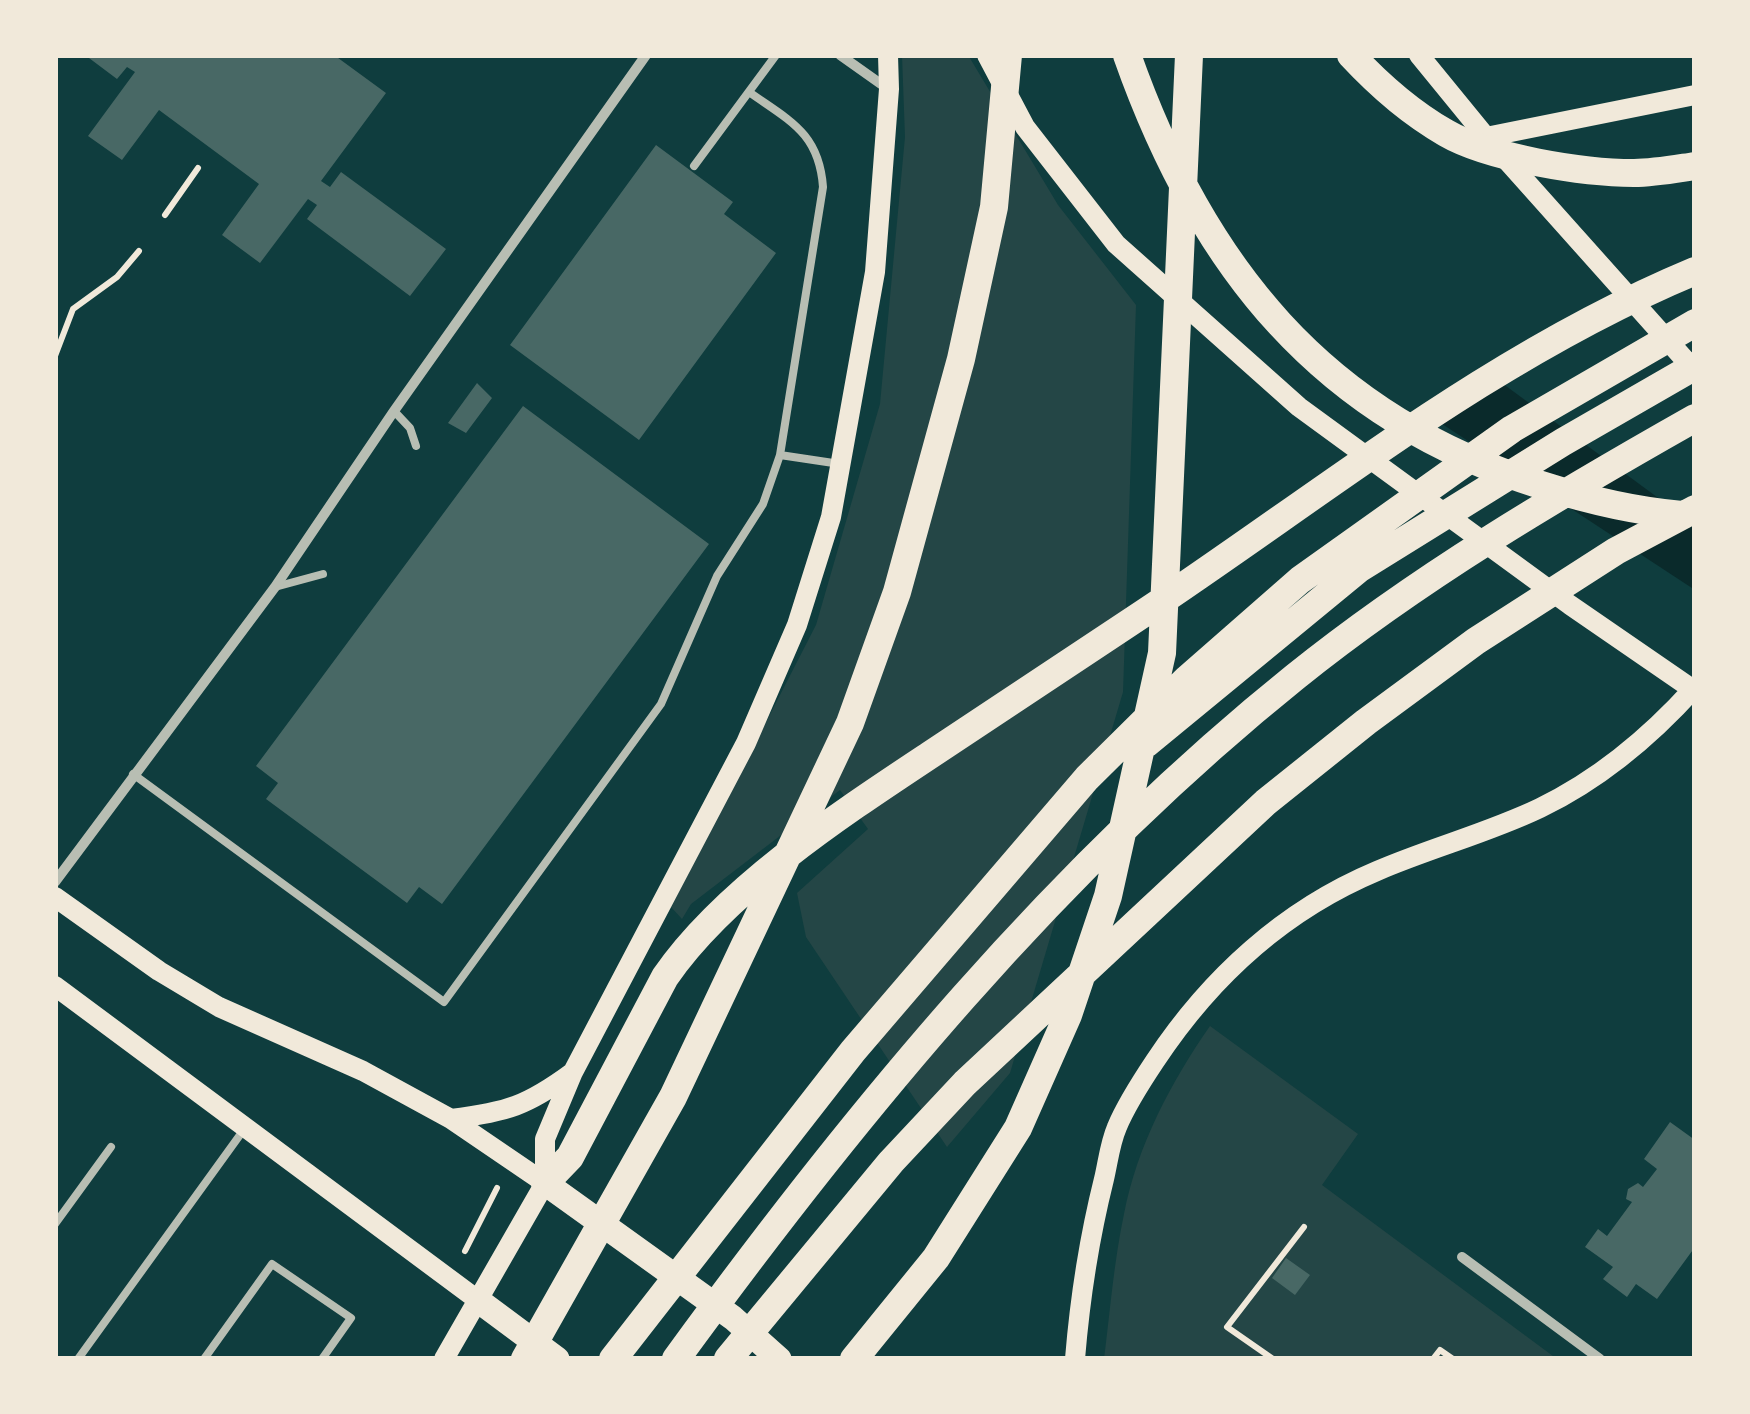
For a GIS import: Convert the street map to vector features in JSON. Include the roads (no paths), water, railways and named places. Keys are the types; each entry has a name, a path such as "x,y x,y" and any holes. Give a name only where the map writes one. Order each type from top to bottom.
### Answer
{"highway":[{"path":"525,1359 672,1097 850,723 898,592 961,359 994,206 1008,55"},
{"path":"1126,55 1172,169 1208,232 1248,289 1328,373 1420,436 1496,471 1635,511 1695,516"},
{"path":"854,1359 936,1258 1018,1128 1068,1015 1108,896 1162,653 1189,55"},
{"path":"1351,55 1374,80 1448,134 1479,146 1537,162 1633,173 1695,166"},
{"path":"545,1183 570,1157 664,978 682,952 729,905 838,816 1239,549 1421,419 1600,314 1695,271"},
{"path":"612,1359 853,1051 1087,778 1187,679 1300,580 1512,430 1695,324"},
{"path":"1031,846 1182,712 1360,568 1547,452 1695,369"},
{"path":"676,1359 890,1083 1052,902 1130,822 1296,676 1355,632 1502,531 1695,418"},
{"path":"728,1359 868,1190 965,1083 1266,802 1366,722 1476,642 1616,551 1695,508"}],"main road":[{"path":"444,1359 545,1183 545,1140 573,1072 746,743 798,626 830,517 875,272 889,90 888,55"},
{"path":"987,55 1024,126 1104,230 1130,257 1299,407 1570,605 1694,689 1658,728 1602,772 1540,808 1373,872 1331,894 1275,928 1228,970 1168,1042 1117,1127 1089,1237 1075,1359"},
{"path":"1419,55 1486,138 1695,369"},
{"path":"1486,138 1695,95"},
{"path":"55,898 159,971 219,1007 363,1071 451,1119 733,1318 778,1359"},
{"path":"55,986 557,1359"},
{"path":"451,1119 520,1107 573,1072"}],"street":[{"path":"55,882 275,587 394,411 646,55"},
{"path":"840,55 889,90"},
{"path":"1462,1257 1600,1359"}],"lane":[{"path":"694,166 776,55"},
{"path":"132,774 444,1002 661,704 716,576 763,504 780,455 823,187 821,160 806,133 750,92"},
{"path":"394,411 410,428 416,446"},
{"path":"780,455 840,464"},
{"path":"275,587 323,574"},
{"path":"78,1359 246,1126"},
{"path":"55,1224 110,1146"},
{"path":"204,1359 272,1264 351,1318 322,1359"}]}
